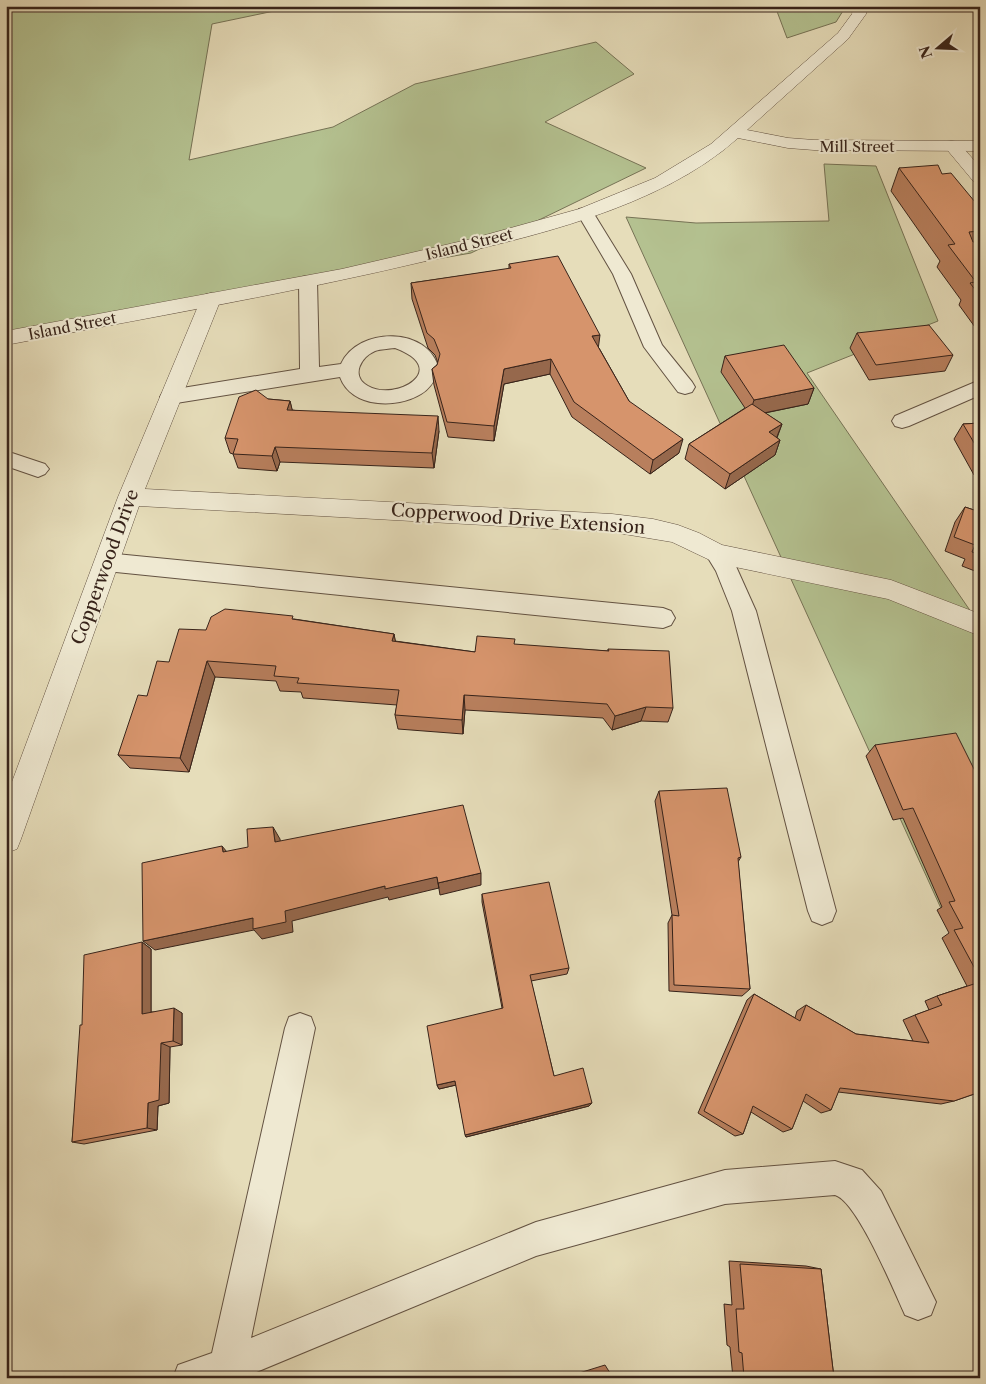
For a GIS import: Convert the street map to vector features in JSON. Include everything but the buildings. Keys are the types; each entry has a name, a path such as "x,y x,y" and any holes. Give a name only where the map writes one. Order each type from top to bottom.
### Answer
{"street":[{"name":"Island Street","path":"6,338 308,281 475,244 585,213 661,182 717,148 843,36 859,14 860,6"},
{"name":"Mill Street","path":"736,132 788,144 980,146"},
{"path":"952,146 980,178"},
{"name":"Copperwood Drive","path":"6,839 130,497 211,299"},
{"name":"Copperwood Drive Extension","path":"130,497 612,523 680,534 697,541 716,554 891,590 980,625"}],"lane":[{"path":"585,213 622,274 650,342 685,387"},
{"path":"308,281 310,374"},
{"path":"170,397 310,374 348,370"},
{"path":"902,422 980,387"},
{"path":"6,458 38,470"},
{"path":"716,554 726,568 744,611 822,911"},
{"path":"106,562 662,618"},
{"path":"228,1372 300,1028"},
{"path":"191,1378 228,1372 536,1238 725,1187 835,1178 850,1182 869,1203 918,1302"}],"green space":[{"path":"6,6 298,6 212,24 189,160 333,127 415,84 596,42 634,74 545,122 646,168 471,253 6,334"},
{"path":"775,6 846,6 836,22 787,38"},
{"path":"824,164 876,166 938,321 807,373 980,625 980,994 626,217 696,223 829,221"}]}
